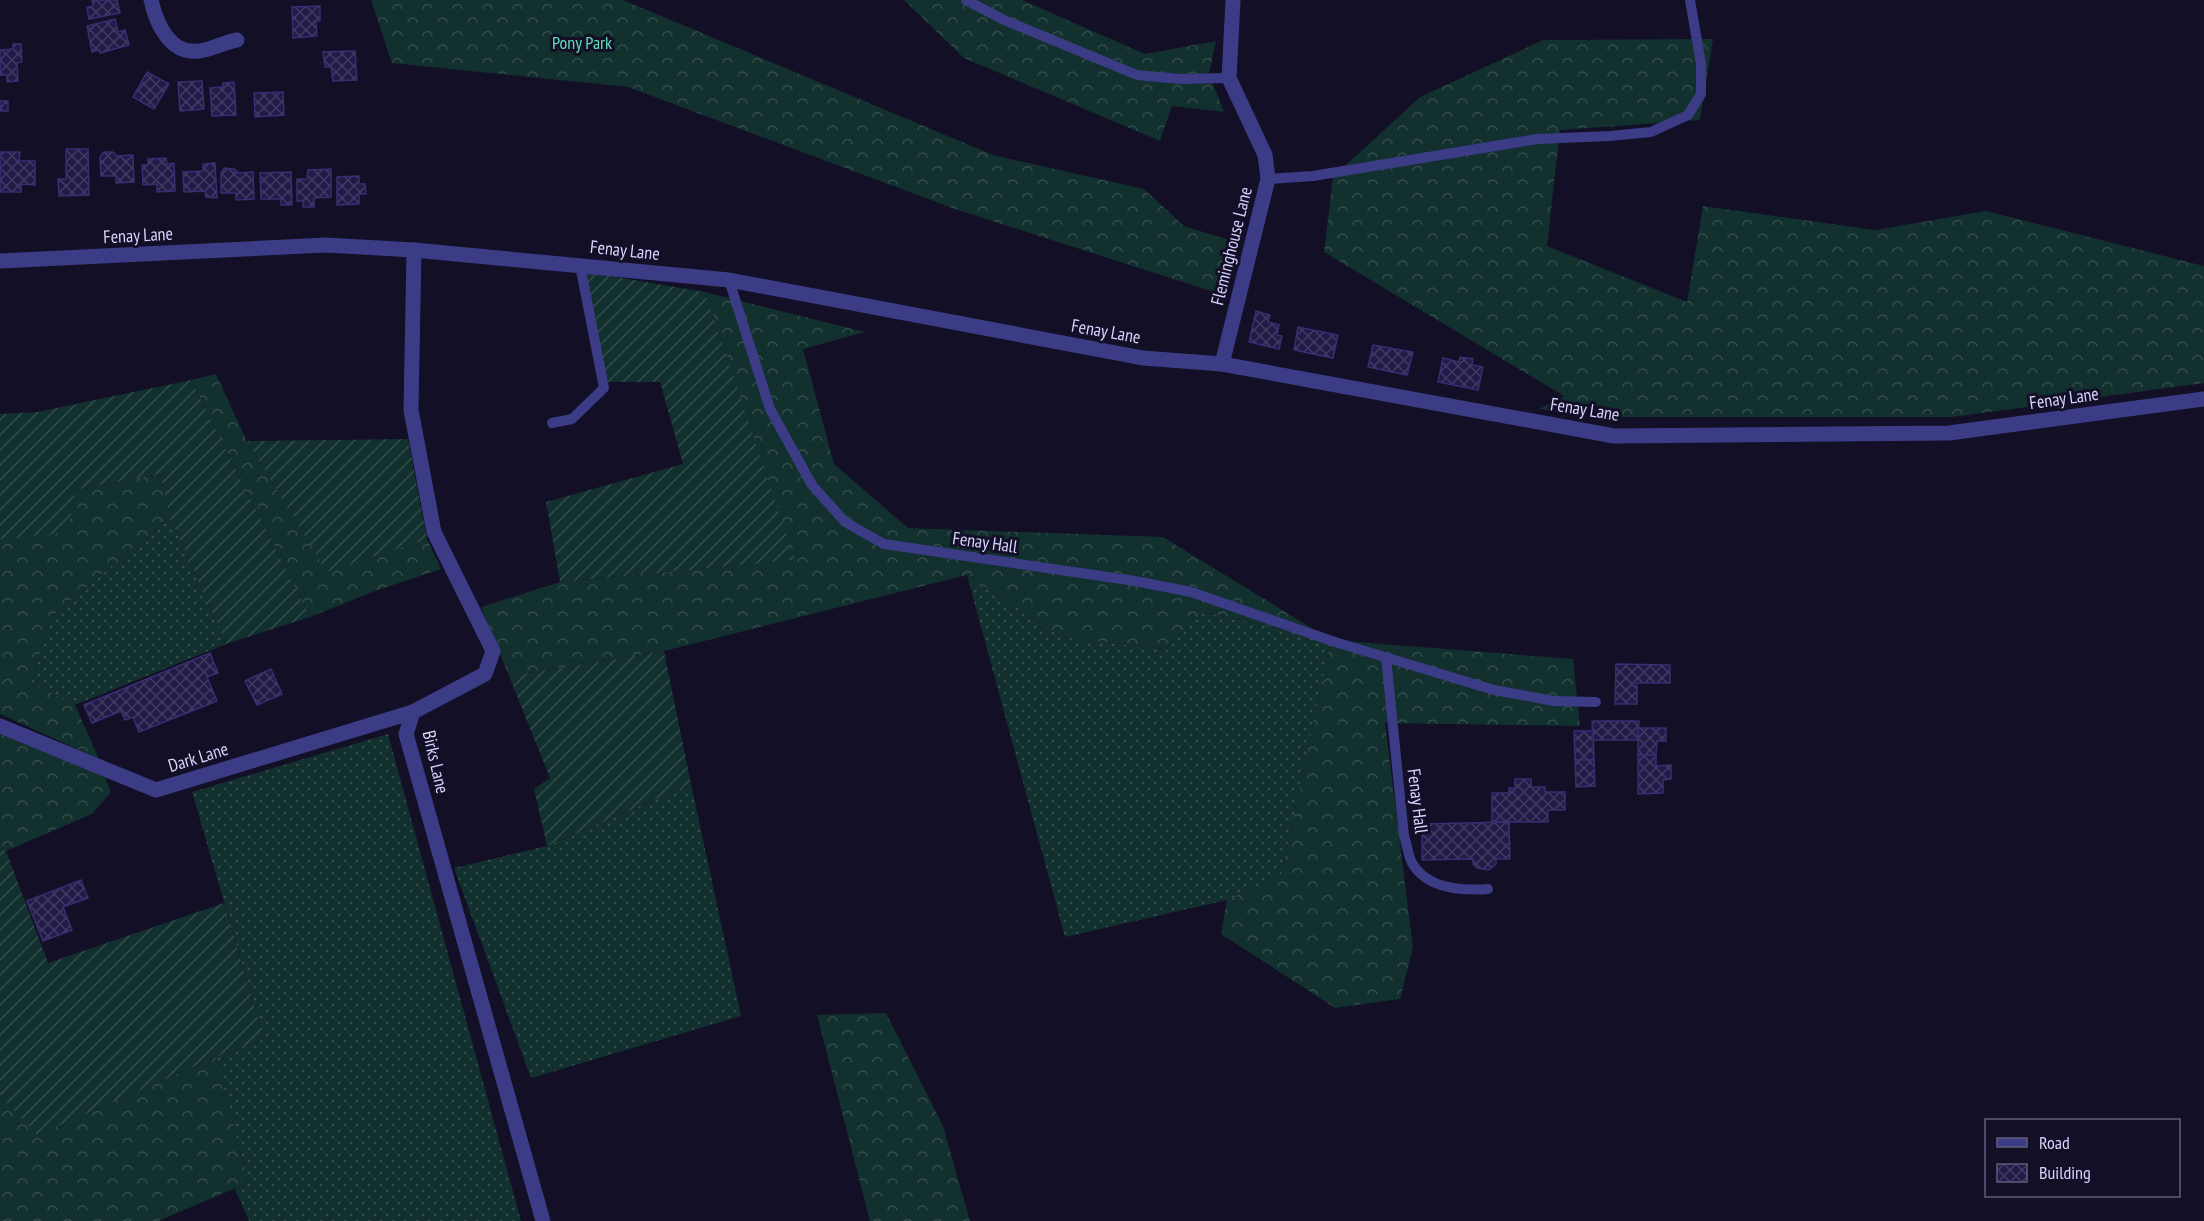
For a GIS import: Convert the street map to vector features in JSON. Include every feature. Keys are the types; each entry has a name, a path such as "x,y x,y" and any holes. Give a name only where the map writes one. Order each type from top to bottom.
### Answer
{"street":[{"path":"151,0 155,17 163,32 175,46 188,51 199,51 237,40"},
{"name":"Fleminghouse Lane","path":"1222,364 1268,179 1265,155 1229,78 1233,0"},
{"name":"Fenay Lane","path":"0,261 326,245 414,250 729,280 1143,357 1222,364 1614,436 1949,434 2204,399"},
{"name":"Birks Lane","path":"414,250 411,410 434,532 493,651 485,674 413,712 405,734 543,1221"},
{"name":"Dark Lane","path":"0,726 156,790 413,712"}],"lane":[{"path":"966,0 1004,21 1137,75 1180,79 1229,78"},
{"path":"1268,179 1312,176 1537,139 1651,132 1688,116 1701,94 1701,64 1690,0"},
{"path":"552,423 572,419 604,388 580,266"},
{"name":"Fenay Hall","path":"729,280 770,409 812,485 845,522 884,544 1135,581 1191,592 1335,642 1494,690 1554,701 1596,702"},
{"name":"Fenay Hall","path":"1386,657 1404,836 1412,863 1423,876 1452,889 1467,891 1488,889"}],"green space":[{"name":"Pony Park","path":"371,0 623,0 993,155 1144,189 1184,226 1232,241 1214,292 955,209 628,87 392,63"},
{"path":"904,0 1022,0 1145,54 1216,41 1209,74 1224,112 1172,106 1160,141 964,58"},
{"path":"1713,39 1700,120 1560,130 1547,246 1687,302 1703,206 1875,230 1986,211 2204,266 2204,383 1952,417 1621,417 1539,409 1564,396 1324,252 1333,177 1420,97 1543,40"},
{"path":"581,271 705,292 795,560 560,582 546,502 683,464 660,382 606,382"},
{"path":"705,292 865,332 803,349 834,464 908,528 1163,537 1331,640 1204,612 1164,649 1062,637 967,575 664,651 509,676 481,607 560,582 794,560"},
{"path":"216,374 247,441 327,571 427,539 441,569 375,591 310,617 191,380"},
{"path":"191,380 310,617 226,644 170,517 160,474 75,490 68,532 1,540 0,538 0,414 37,412"},
{"path":"408,439 427,539 327,572 247,441"},
{"path":"160,474 170,517 51,617 31,683 75,705 99,759 0,714 0,538 1,540 75,490"},
{"path":"170,517 226,644 75,705 31,683 51,617"},
{"path":"967,575 1062,637 1164,649 1203,612 1331,640 1281,876 1227,900 1065,937"},
{"path":"1331,640 1573,659 1580,726 1385,723 1413,947 1400,999 1335,1008 1221,934 1227,900 1281,876"},
{"path":"664,651 691,784 547,846 534,789 550,778 509,676"},
{"path":"0,734 105,777 111,792 92,814 6,851 0,849"},
{"path":"388,734 521,1221 249,1221 235,1189 248,1183 216,1057 264,1039 192,792"},
{"path":"691,784 741,1016 531,1078 454,868 547,846"},
{"path":"0,849 6,851 48,963 224,903 264,1039 216,1057 37,1135 0,1095"},
{"path":"886,1013 943,1126 970,1221 870,1221 817,1015"},
{"path":"216,1057 248,1183 158,1221 0,1221 0,1095 38,1134"}],"building":[{"path":"92,0 117,0 120,13 89,19 87,7 93,6"},
{"path":"320,6 320,21 316,21 317,36 293,38 292,7"},
{"path":"115,19 118,32 125,30 129,45 100,53 99,50 92,52 87,26"},
{"path":"13,44 21,44 22,62 17,63 18,81 7,82 7,75 0,75 0,50 13,49"},
{"path":"355,51 357,80 333,81 331,67 325,67 323,52"},
{"path":"147,72 169,84 154,109 133,97"},
{"path":"202,81 204,109 180,111 178,82"},
{"path":"234,82 236,115 212,116 210,88 223,87 223,83"},
{"path":"283,92 284,115 255,117 254,93"},
{"path":"0,101 8,101 8,111 0,111"},
{"path":"66,149 88,149 89,195 59,196 58,179 66,179"},
{"path":"0,152 20,152 19,161 35,161 35,185 21,184 21,192 0,192"},
{"path":"104,152 113,152 117,156 133,155 134,182 116,183 116,176 101,176 100,157"},
{"path":"166,158 167,164 174,163 175,191 157,192 157,184 143,185 142,165 148,165 148,159"},
{"path":"215,163 217,198 206,197 205,191 184,192 183,172 203,171 203,164"},
{"path":"224,168 234,169 239,173 253,172 254,199 236,200 236,193 221,193 221,173"},
{"path":"331,169 331,197 314,198 314,207 303,207 303,201 297,201 297,179 307,179 308,170"},
{"path":"291,172 292,205 281,205 281,199 261,199 260,173"},
{"path":"359,176 359,184 365,184 366,194 359,194 359,204 337,205 337,177"},
{"path":"1256,311 1270,315 1268,322 1279,325 1277,335 1282,336 1279,349 1249,342"},
{"path":"1298,327 1338,335 1333,358 1294,350"},
{"path":"1373,345 1413,352 1407,375 1368,367"},
{"path":"1460,357 1473,359 1472,365 1483,367 1478,390 1438,382 1443,358 1459,362"},
{"path":"210,653 218,673 207,677 217,701 139,732 133,717 125,720 121,711 92,723 84,705"},
{"path":"1616,664 1670,665 1670,683 1637,683 1637,704 1615,704"},
{"path":"271,669 282,694 257,705 245,681"},
{"path":"1592,721 1639,721 1638,740 1593,740"},
{"path":"1638,728 1666,728 1666,741 1657,741 1656,755 1638,755"},
{"path":"1574,731 1593,731 1594,760 1575,760"},
{"path":"1638,755 1656,755 1656,766 1671,765 1671,779 1663,780 1663,793 1638,794"},
{"path":"1575,760 1594,760 1595,786 1576,787"},
{"path":"1515,779 1531,779 1531,787 1545,787 1545,792 1565,792 1565,810 1548,810 1548,822 1492,822 1492,793 1509,793 1509,788 1515,788"},
{"path":"1509,822 1510,859 1496,859 1496,864 1489,870 1477,868 1473,864 1473,859 1422,860 1422,824"},
{"path":"81,880 88,898 63,907 72,930 43,941 27,901"}]}
